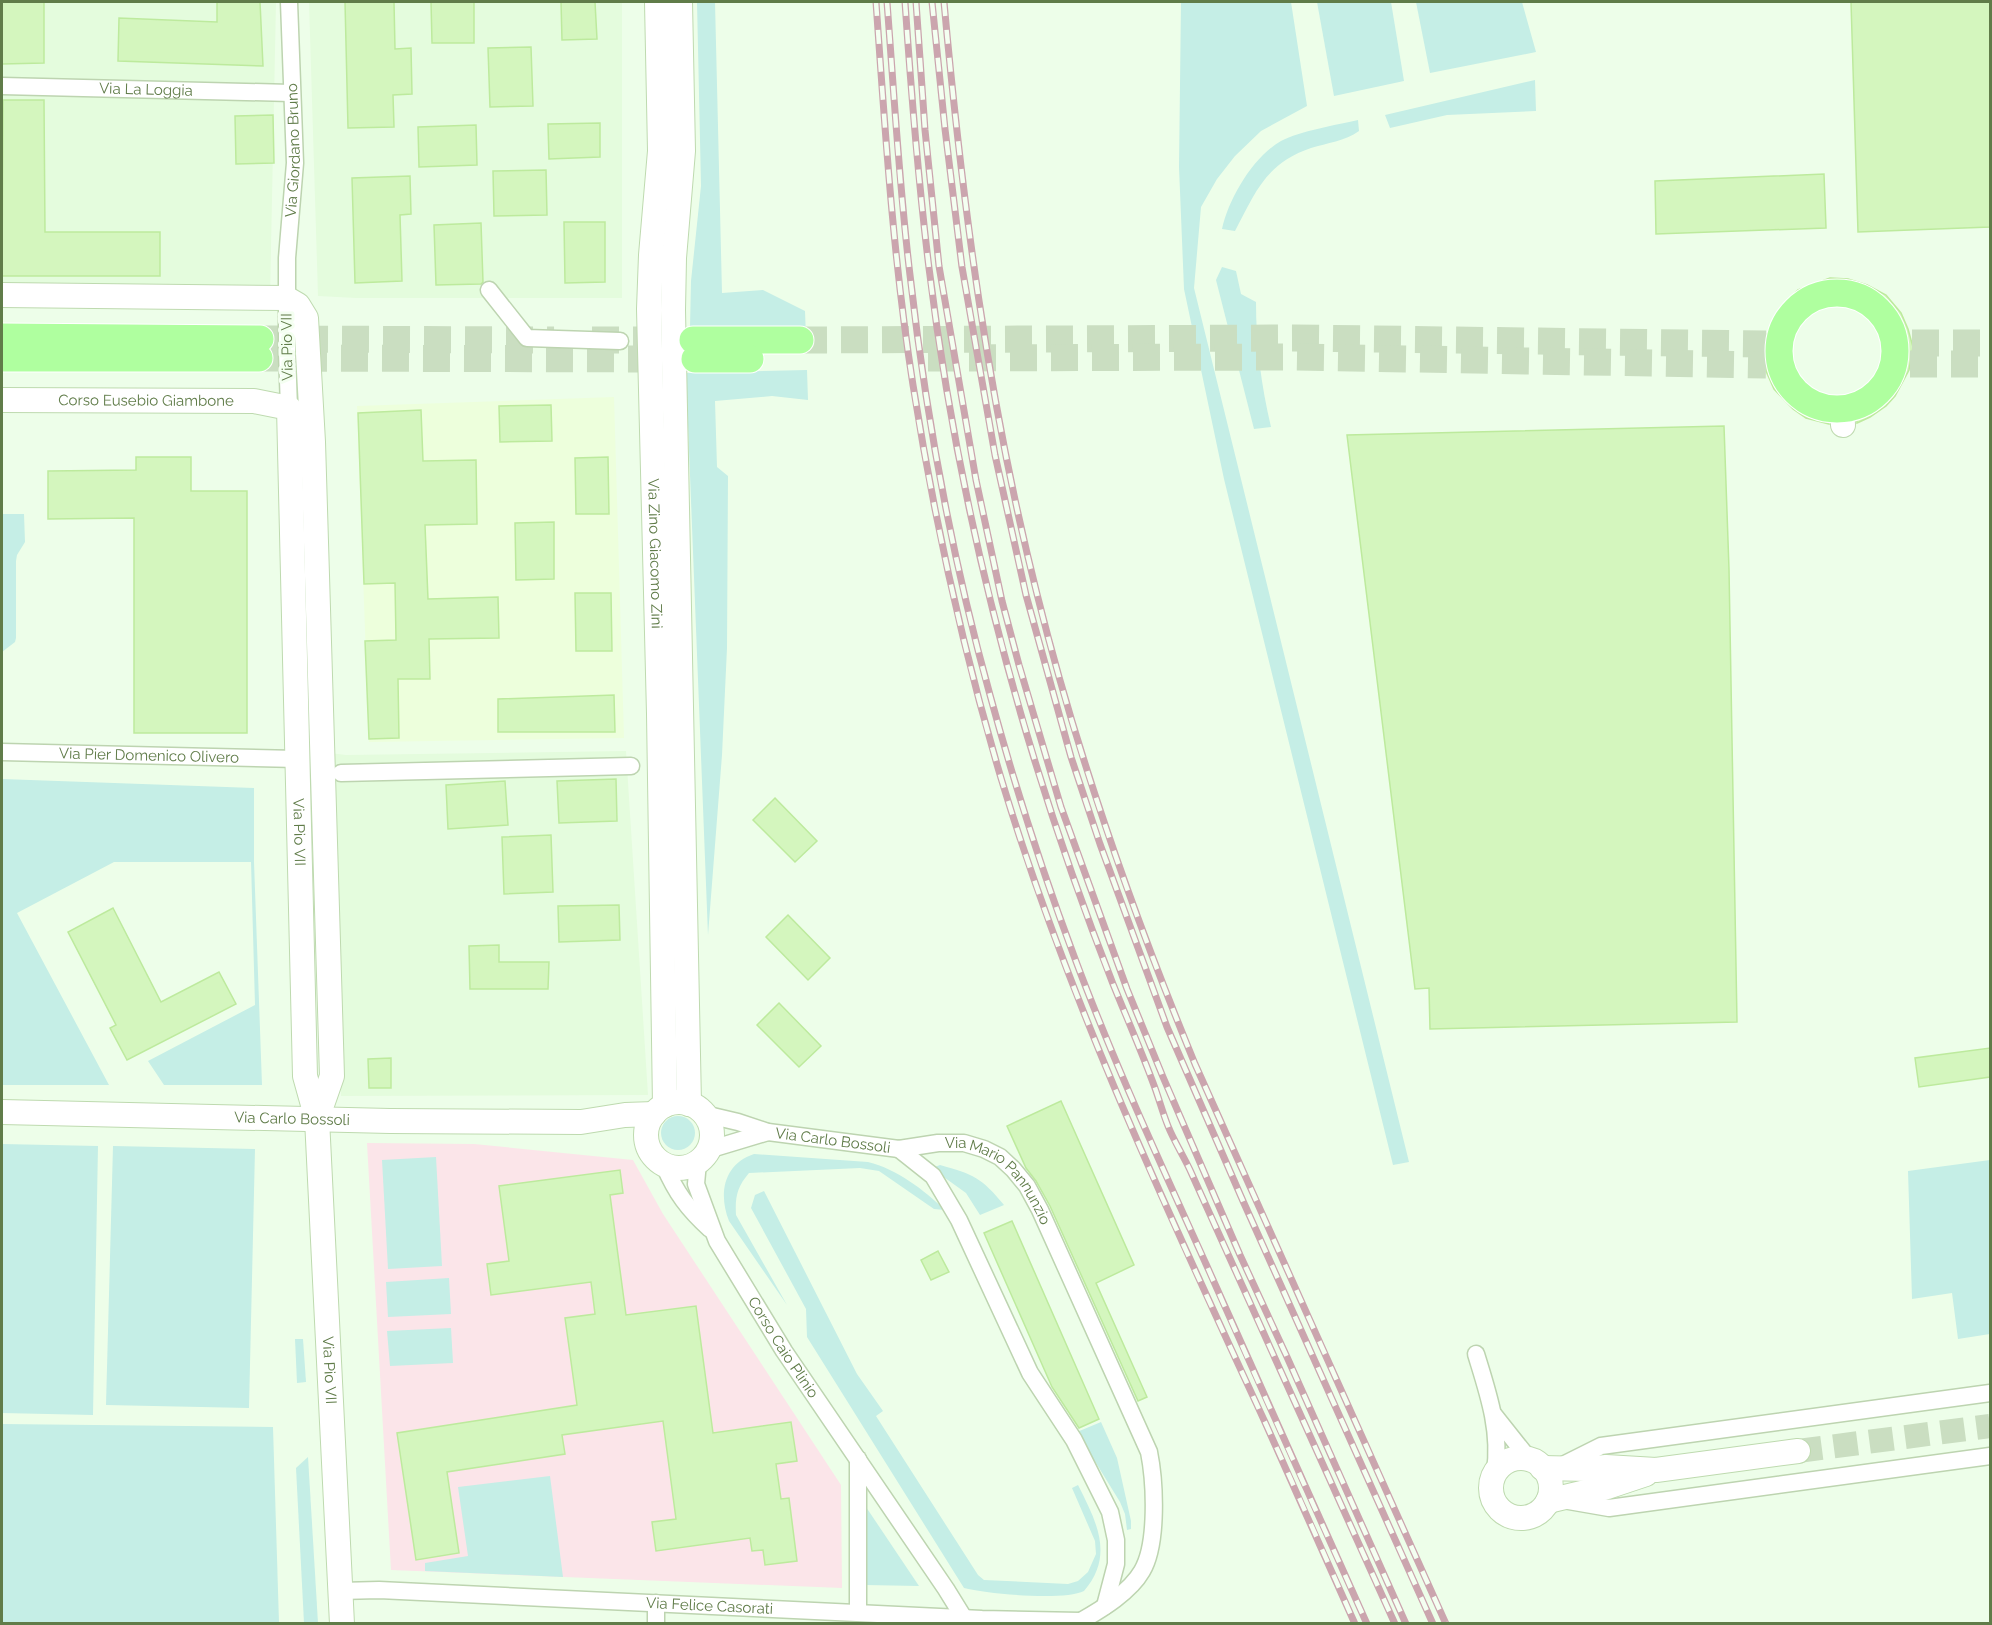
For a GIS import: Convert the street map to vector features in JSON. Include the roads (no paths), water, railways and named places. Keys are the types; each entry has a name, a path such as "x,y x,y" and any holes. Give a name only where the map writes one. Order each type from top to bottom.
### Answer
{"main road":[{"path":"1838,293 1854,296 1869,303 1881,313 1902,353 1875,394 1856,405 1842,417 1803,398 1785,378 1773,355 1785,326 1798,308 1821,295 1838,293"},
{"path":"2,337 259,348 2,358"},
{"path":"694,350 801,349"}],"street":[{"name":"Via Giordano Bruno","path":"286,298 295,163 291,93 290,2"},
{"name":"Via Zino Giacomo Zini","path":"657,2 660,151 649,309 659,714 659,1110"},
{"name":"Via Zino Giacomo Zini","path":"680,2 683,151 674,258 673,310 697,1109"},
{"name":"Via La Loggia","path":"2,86 291,93"},
{"path":"489,290 527,338 620,341"},
{"path":"2,295 286,298"},
{"name":"Via Pio VII","path":"286,298 305,1076 317,1119 342,1623"},
{"name":"Via Pio VII","path":"286,298 298,305 306,318 313,454 332,1076 317,1119"},
{"name":"Corso Eusebio Giambone","path":"2,400 254,401 289,408"},
{"name":"Via Pier Domenico Olivero","path":"2,752 297,759"},
{"path":"341,773 631,766"},
{"path":"678,1102 697,1109 711,1131 711,1142 703,1156 682,1168 664,1165 655,1159 646,1140 648,1123 659,1110 678,1102"},
{"name":"Via Carlo Bossoli","path":"697,1109 768,1132 899,1149"},
{"name":"Via Carlo Bossoli","path":"2,1112 581,1122 659,1110"},
{"name":"Via Carlo Bossoli","path":"581,1122 626,1131 646,1140"},
{"name":"Via Carlo Bossoli","path":"703,1156 768,1132"},
{"name":"Via Mario Pannunzio","path":"899,1149 938,1143 964,1143 1000,1157 1013,1169 1027,1186 1040,1210 1149,1452 1155,1492 1147,1561 1137,1579 1082,1622"},
{"name":"Via Mario Pannunzio","path":"899,1149 933,1176 954,1212 1030,1373 1074,1440 1110,1512 1116,1540 1116,1564 1105,1606"},
{"name":"Corso Caio Plinio","path":"703,1156 696,1184 713,1232 772,1333 965,1620"},
{"name":"Corso Caio Plinio","path":"664,1165 673,1187 689,1210 713,1232"},
{"path":"1476,1354 1494,1415 1497,1454 1491,1492 1494,1502 1508,1516 1518,1519 1529,1518 1554,1500 1607,1487 1656,1470"},
{"path":"1542,1465 1601,1446 1990,1393"},
{"path":"1494,1415 1542,1465 1550,1478 1554,1500"},
{"path":"1495,1472 1501,1465 1519,1458 1542,1465 1656,1470 1798,1451"},
{"path":"1554,1500 1610,1508 1990,1456"},
{"path":"858,1459 868,1616"},
{"name":"Via Felice Casorati","path":"340,1591 379,1590 656,1603 868,1616 1082,1622"},
{"path":"656,1603 656,1623"}],"tunnel":[{"path":"800,340 1293,338 1766,344"},
{"path":"260,339 554,340"},
{"path":"592,340 674,340"},
{"path":"1912,343 1990,343"},
{"path":"928,358 1295,357 1766,365"},
{"path":"259,358 674,359"},
{"path":"1910,364 1990,364"},
{"path":"1798,1451 1990,1426"}],"railway":[{"path":"876,2 895,241 913,385 930,485 951,583 974,681 1001,778 1057,942 1121,1104 1355,1624"},
{"path":"887,2 906,241 932,434 952,539 976,643 1009,761 1051,892 1105,1034 1154,1149 1367,1624"},
{"path":"905,2 921,201 942,360 977,542 1023,721 1080,898 1168,1126 1395,1624"},
{"path":"916,2 925,130 939,266 976,480 1002,601 1061,807 1127,989 1163,1077 1240,1255 1406,1624"},
{"path":"932,2 962,267 995,455 1026,595 1071,757 1100,844 1167,1027 1433,1624"},
{"path":"944,2 968,226 1004,448 1037,594 1088,773 1149,949 1195,1064 1446,1624"}]}
